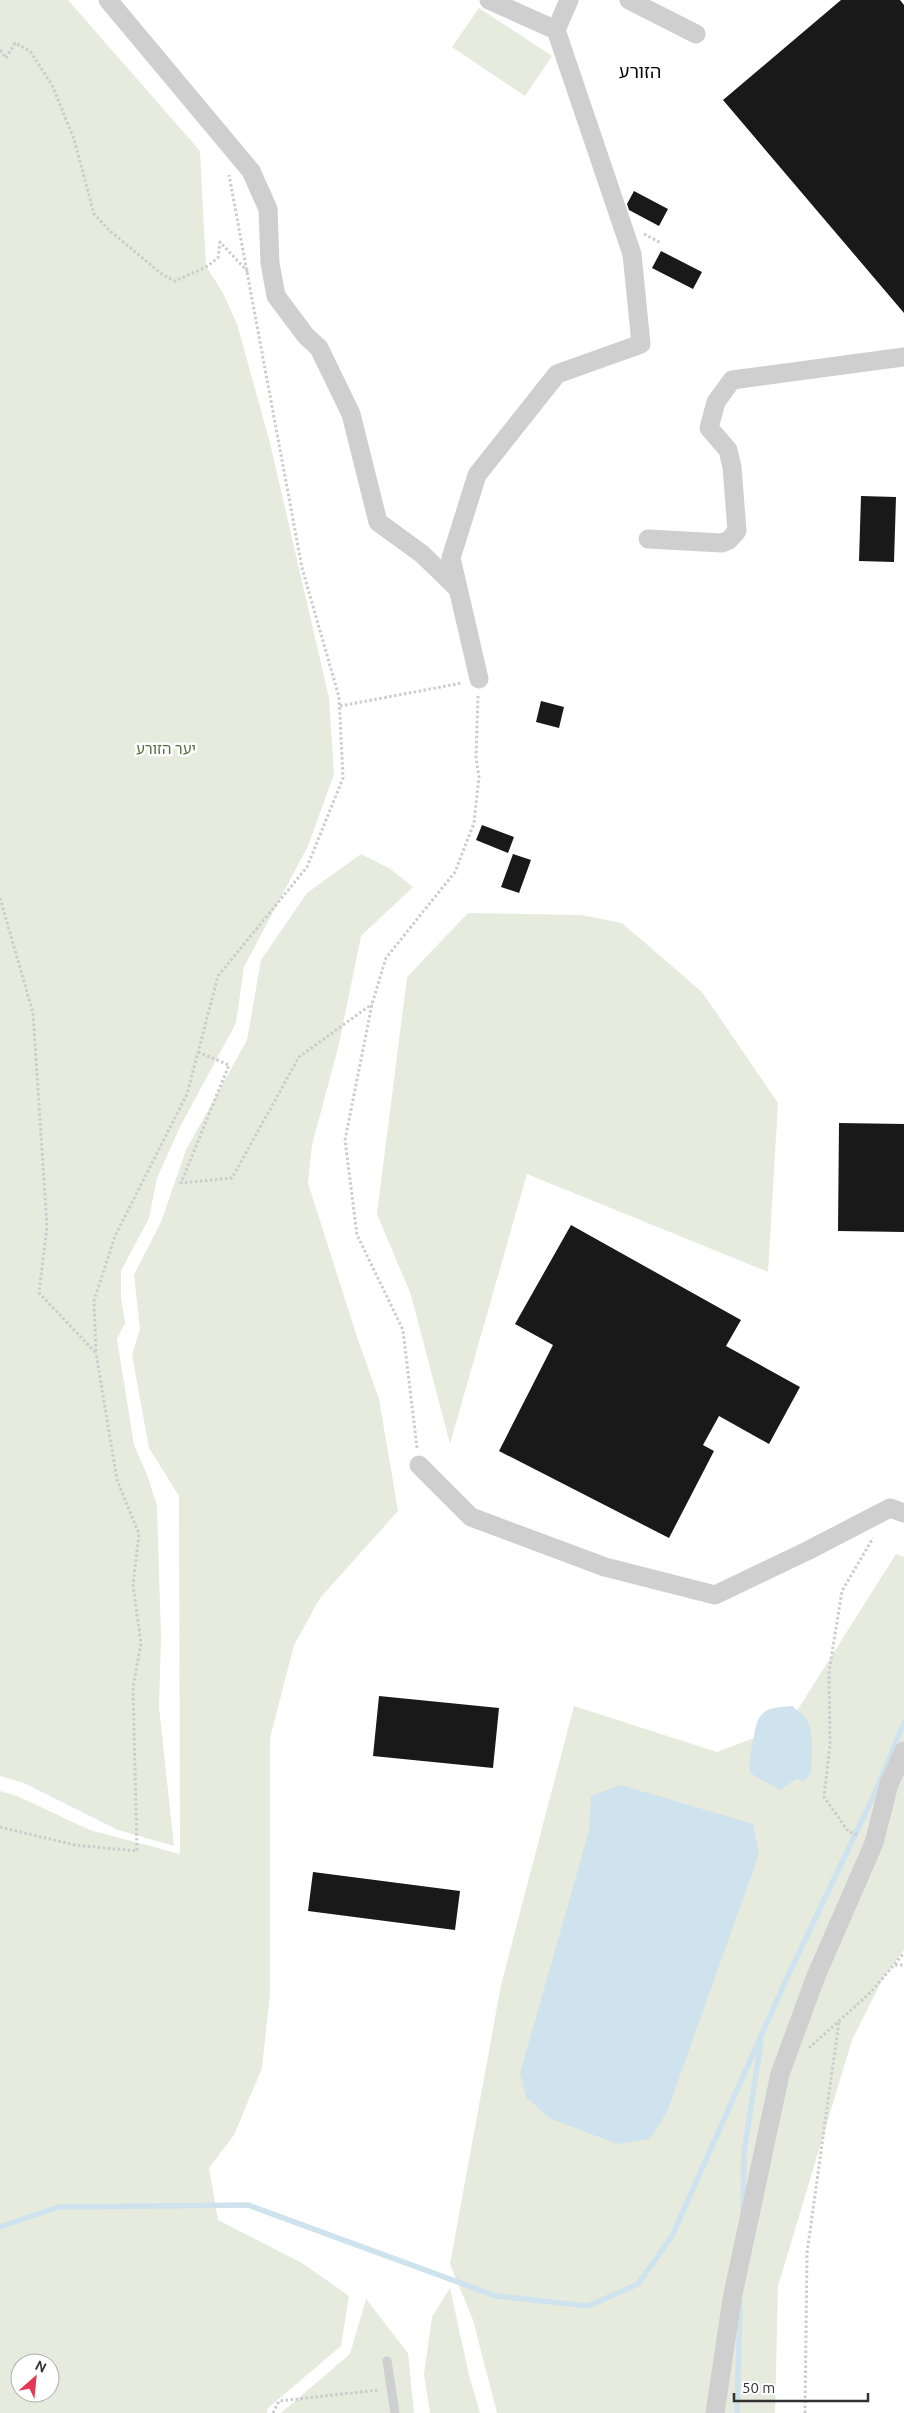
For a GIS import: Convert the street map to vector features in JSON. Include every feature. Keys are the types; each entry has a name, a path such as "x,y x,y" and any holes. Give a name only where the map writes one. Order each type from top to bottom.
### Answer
{"street":[{"path":"108,0 251,171 268,210 270,263 276,296 306,336 319,348 351,414 378,522 422,554 458,589"},
{"path":"489,0 556,30"},
{"path":"479,679 451,558 477,475 557,374 641,344 632,254 556,30 569,0"},
{"path":"633,1 696,34"},
{"path":"648,539 722,543 729,540 737,532 732,467 728,450 709,428 716,402 732,380 904,357"},
{"path":"419,1465 471,1517 606,1568 715,1595 807,1551 890,1508 904,1513"},
{"path":"715,2413 732,2299 780,2074 816,1976 874,1843 889,1784 904,1750"}],"lane":[{"path":"387,2361 395,2413"}],"path":[{"path":"0,50 6,58 15,43 30,51 52,84 74,139 94,214 110,231 163,275 175,281 218,258 220,242 248,272"},
{"path":"0,1827 74,1845 137,1851 133,1686 142,1643 133,1585 139,1534 117,1480 96,1353 94,1301 115,1236 187,1094 218,976 308,867 343,778 340,706 302,568 228,171"},
{"path":"340,706 479,679 476,758 479,777 474,823 455,872 386,958 372,1004 345,1140 357,1235 403,1330 419,1465"},
{"path":"0,898 33,1013 48,1226 39,1293 96,1353"},
{"path":"198,1052 229,1065 181,1183 232,1178 299,1058 372,1004"},
{"path":"848,1831 824,1797 830,1745 829,1672 842,1591 876,1533"},
{"path":"802,2054 871,1992 904,1953"},
{"path":"894,1964 904,1965"},
{"path":"805,2413 807,2253 839,2021"},
{"path":"273,2413 279,2400 391,2389"}],"green space":[{"name":"יער הזורע","path":"0,0 68,0 200,151 206,266 223,293 237,324 270,443 329,698 334,774 308,846 244,967 236,1023 180,1127 157,1178 149,1218 121,1271 121,1298 125,1323 117,1339 134,1445 148,1477 157,1506 161,1637 159,1707 174,1846 118,1830 24,1783 0,1776"},
{"path":"479,8 552,56 525,96 452,47"},
{"path":"361,854 389,868 413,887 361,936 339,1044 312,1145 308,1183 358,1340 379,1399 398,1511 320,1598 294,1645 270,1738 270,1994 262,2068 234,2135 209,2168 218,2220 302,2263 349,2296 341,2346 268,2408 267,2413 0,2413 0,1791 17,1796 90,1830 180,1854 179,1496 149,1448 132,1355 140,1329 134,1275 161,1222 186,1150 247,1040 261,960 307,893"},
{"path":"468,913 581,915 622,923 702,992 778,1103 768,1272 527,1174 450,1444 411,1295 377,1214 407,977"},
{"path":"896,1554 904,1557 904,1950 882,1980 852,2040 778,2286 775,2413 497,2413 473,2320 450,2264 501,1985 574,1706 717,1752 788,1725"},
{"path":"450,2288 469,2375 480,2413 430,2413 424,2374 432,2317"},
{"path":"366,2299 408,2353 414,2413 281,2413 350,2354"}],"water":[{"path":"792,1706 804,1716 810,1726 812,1772 804,1781 796,1779 780,1790 750,1772 750,1754 756,1727 761,1715 770,1709"},
{"path":"621,1785 753,1824 759,1854 667,2112 650,2139 617,2144 549,2118 526,2097 520,2073 589,1831 591,1796"}],"building":[{"path":"841,0 900,0 904,5 904,313 723,100"},
{"path":"634,191 668,209 659,226 629,210 627,204"},
{"path":"661,251 702,272 693,289 652,268"},
{"path":"861,496 896,497 894,562 859,561"},
{"path":"541,701 564,707 559,728 536,722"},
{"path":"482,825 514,837 508,853 476,840"},
{"path":"513,854 531,860 519,893 501,887"},
{"path":"839,1123 904,1124 904,1232 838,1231"},
{"path":"571,1225 741,1320 726,1346 800,1387 769,1444 719,1416 703,1445 714,1451 669,1538 499,1451 553,1345 515,1324"},
{"path":"379,1696 499,1708 493,1768 373,1756"},
{"path":"313,1872 460,1891 455,1930 308,1911"}],"waterway":[{"path":"0,2227 58,2207 248,2205 496,2296 588,2306 638,2284 672,2236 786,1980 873,1797 904,1723"},
{"path":"743,2211 744,2152 761,2041"},
{"path":"737,2413 740,2303"}],"district":[{"name":"הזורע","path":"640,72"}]}
